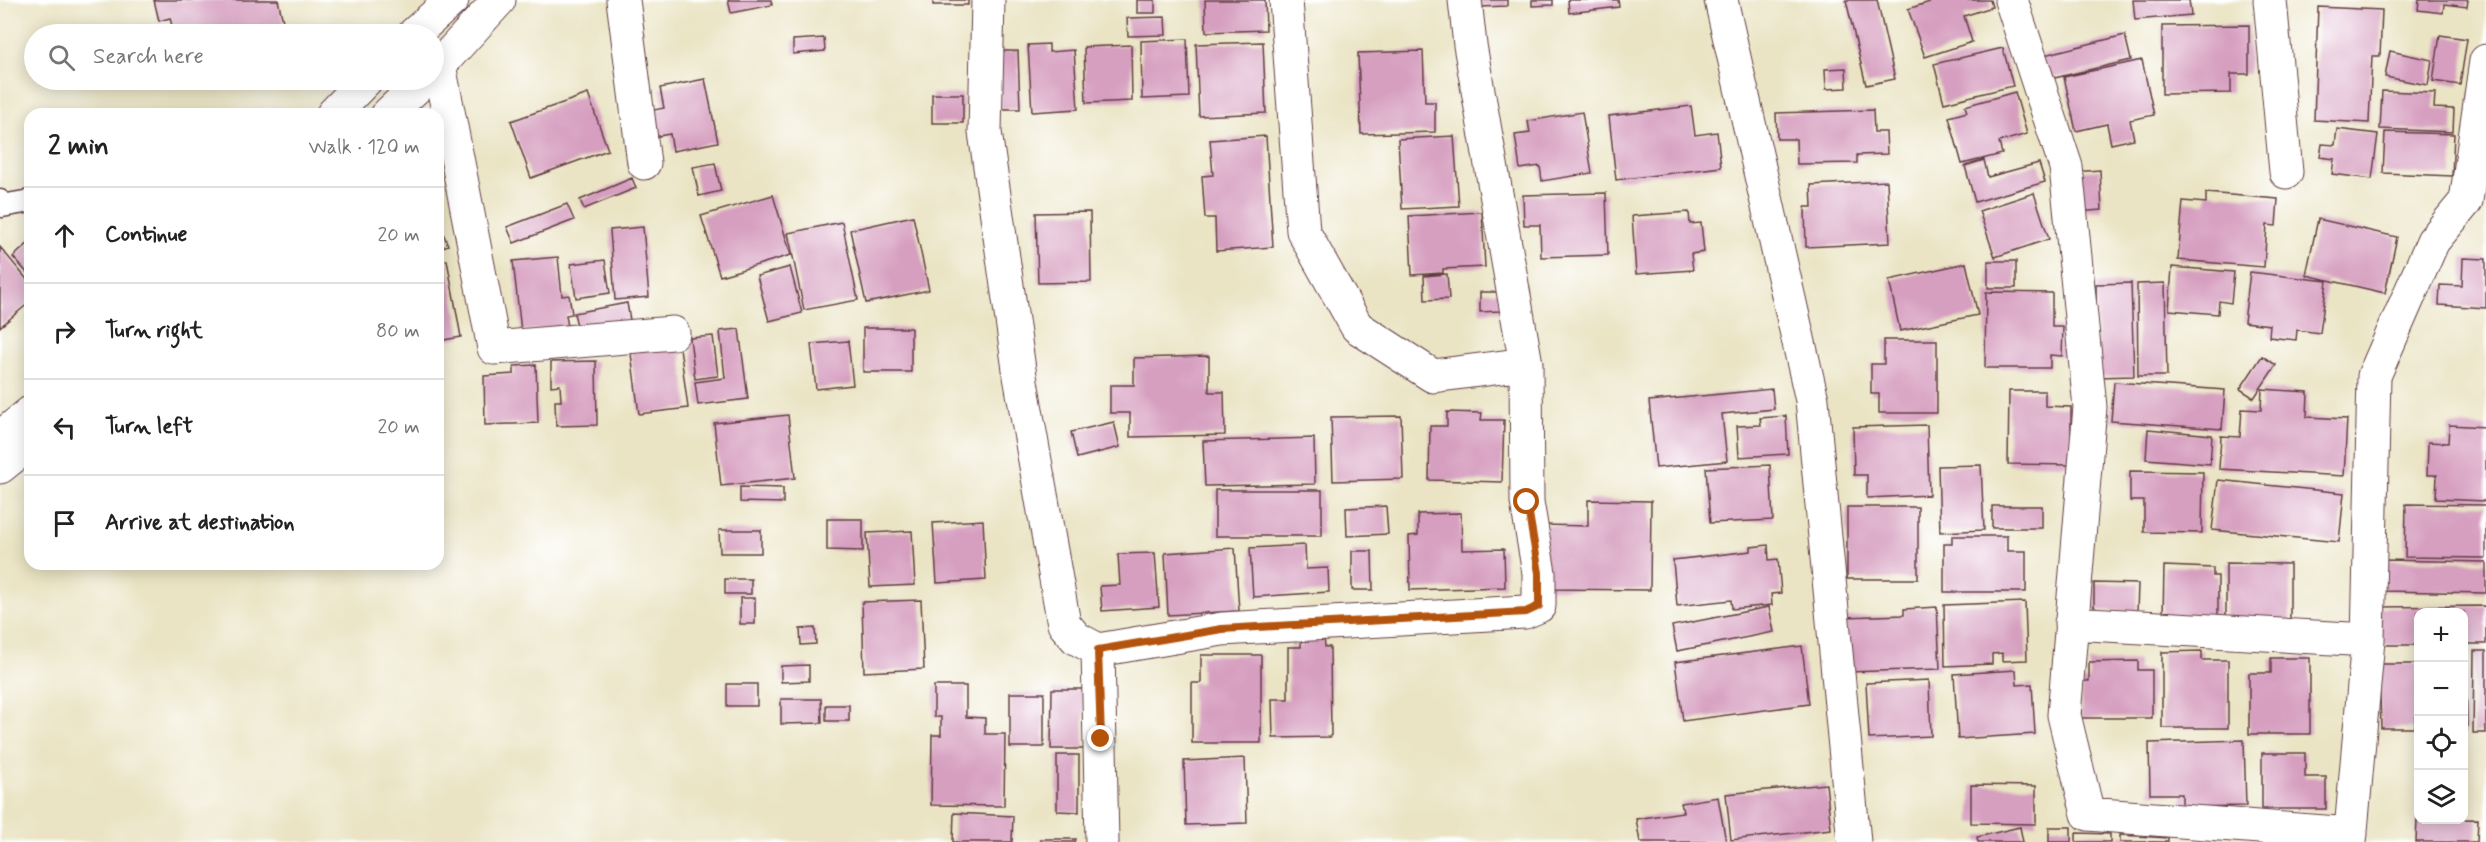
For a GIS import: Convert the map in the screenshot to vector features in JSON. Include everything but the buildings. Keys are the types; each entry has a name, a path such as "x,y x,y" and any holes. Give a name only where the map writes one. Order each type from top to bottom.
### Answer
{"street":[{"path":"425,24 452,0"},
{"path":"444,59 499,0"},
{"path":"623,0 644,163"},
{"path":"988,0 985,132 1037,476 1064,624 1076,638 1098,650 1222,629 1526,612 1539,606 1539,573 1527,502 1526,364 1470,45 1465,0"},
{"path":"1286,0 1303,231 1357,327 1433,376 1526,364"},
{"path":"1721,0 1812,399 1854,842"},
{"path":"2011,0 2066,167 2089,395 2090,407 2064,715 2088,814 2350,838 2368,640 2374,376 2433,241 2476,206 2486,61"},
{"path":"2270,0 2286,172"},
{"path":"339,108 356,90"},
{"path":"394,108 413,90"},
{"path":"436,90 440,108"},
{"path":"444,125 494,348 673,333"},
{"path":"0,438 24,418"},
{"path":"0,467 24,448"},
{"path":"2072,623 2368,640"},
{"path":"1098,650 1102,842"}],"lane":[{"path":"0,201 2,206 24,202"}],"route":[{"path":"1101,739 1098,650 1222,629 1526,612 1539,606 1539,573 1527,502"}]}
